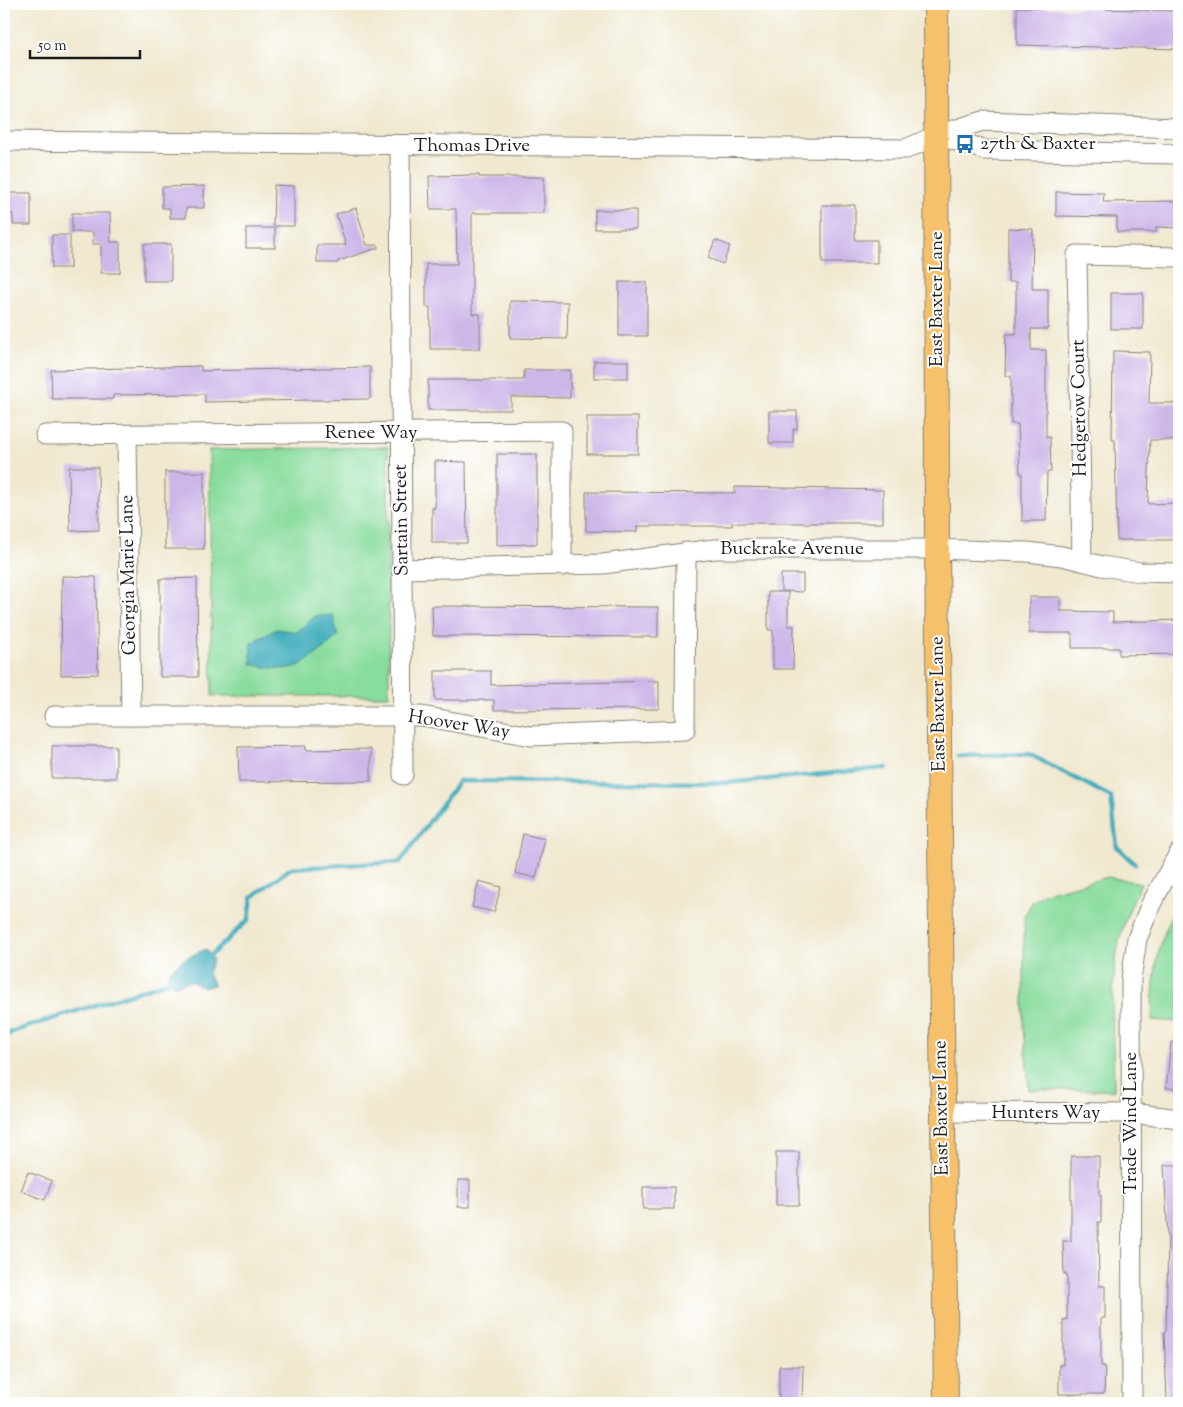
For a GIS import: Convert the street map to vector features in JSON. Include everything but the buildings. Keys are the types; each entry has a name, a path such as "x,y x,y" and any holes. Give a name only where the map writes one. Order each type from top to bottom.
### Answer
{"main road":[{"name":"East Baxter Lane","path":"936,4 937,550 946,1403"}],"street":[{"name":"Thomas Drive","path":"4,141 906,149 937,135 983,121 1179,128"},
{"path":"937,135 985,150 1179,154"},
{"name":"Sartain Street","path":"400,145 403,776"},
{"name":"Hedgerow Court","path":"1082,561 1077,255 1179,257"},
{"name":"Renee Way","path":"45,435 562,431 562,566"},
{"name":"Georgia Marie Lane","path":"127,435 131,716"},
{"name":"Buckrake Avenue","path":"403,569 604,564 714,549 937,550 1027,552 1140,572 1179,573"},
{"name":"Hoover Way","path":"54,716 422,716 531,736 685,730 686,552"},
{"name":"Trade Wind Lane","path":"1132,1403 1131,979 1137,939 1151,904 1179,853"},
{"name":"Hunters Way","path":"942,1112 1131,1113 1179,1120"}],"green space":[{"path":"388,447 389,696 212,696 209,450"},
{"path":"1108,877 1141,883 1124,925 1115,969 1113,986 1114,1090 1029,1090 1024,1027 1024,916 1033,901 1045,893"},
{"path":"1179,899 1179,1022 1152,1020 1155,972 1161,943"}],"water":[{"path":"333,615 338,636 308,661 290,668 280,669 251,664 251,643 277,629 297,632 315,616"},
{"path":"206,949 213,960 208,973 214,985 204,988 190,981 174,986 166,978 169,972 178,964"}],"waterway":[{"path":"958,756 1029,754 1111,797 1117,847 1135,864"},
{"path":"207,959 249,919 252,897 291,868 400,862 459,781 726,783 886,768"},
{"path":"4,1039 11,1032 174,980"}],"place":[{"name":"27th & Baxter","path":"965,144"}]}
